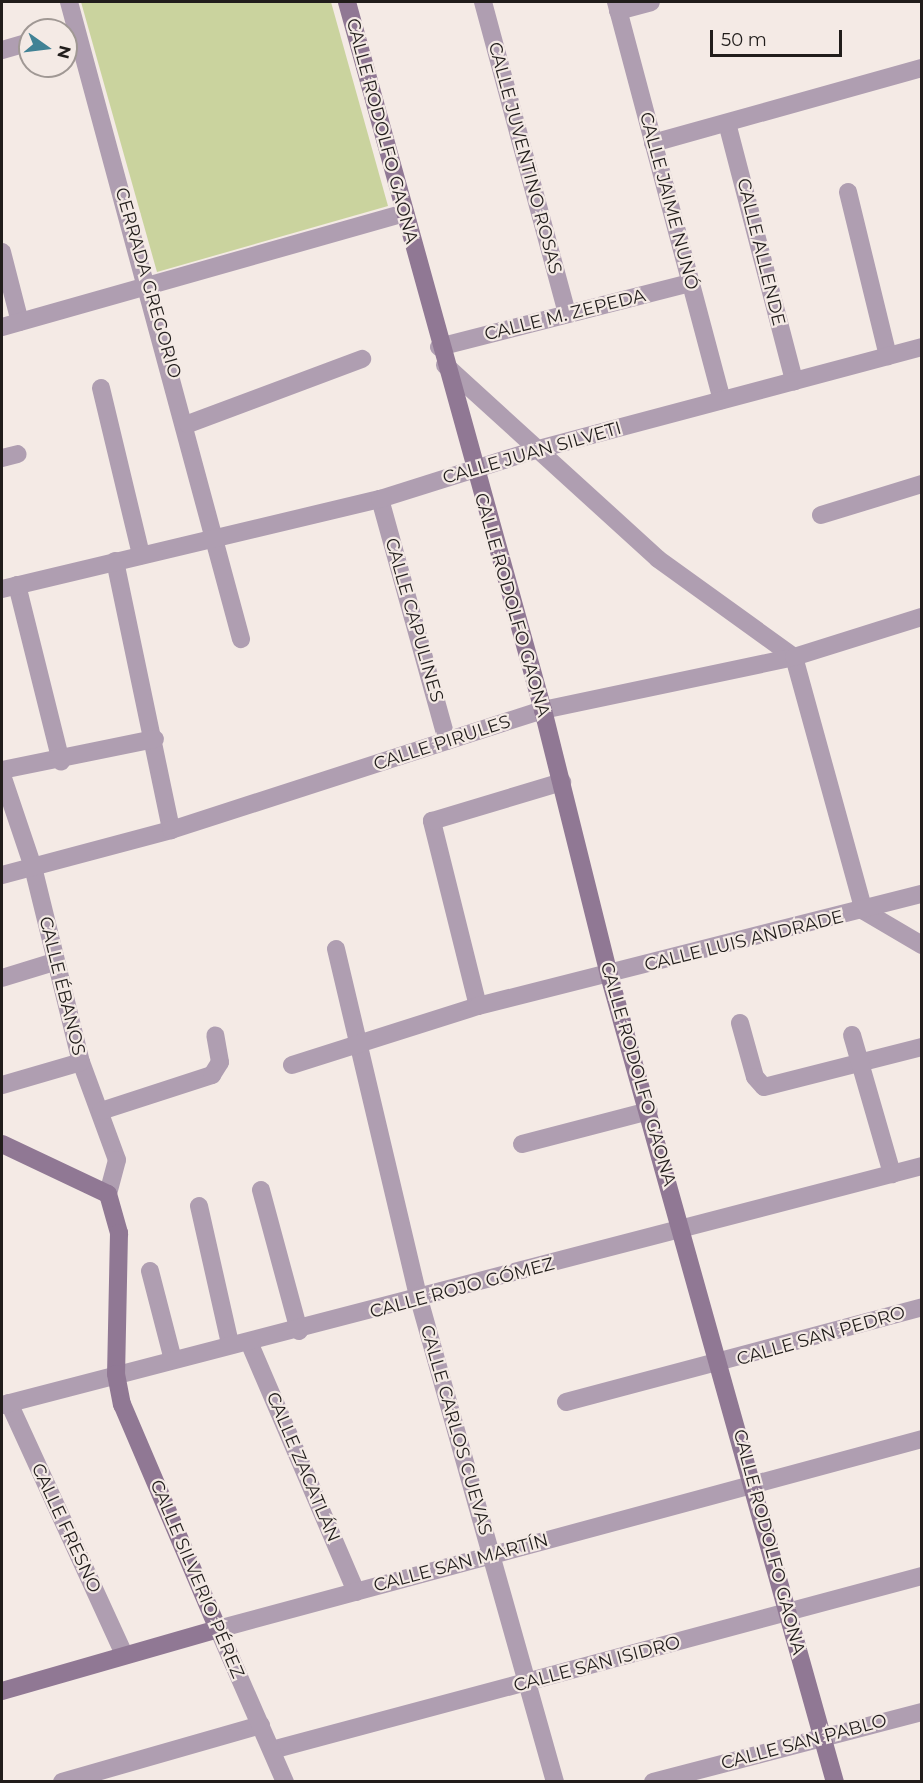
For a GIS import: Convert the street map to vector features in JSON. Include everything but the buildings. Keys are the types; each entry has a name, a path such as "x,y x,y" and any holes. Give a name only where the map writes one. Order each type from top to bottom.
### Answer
{"street":[{"name":"CERRADA GREGORIO","path":"69,2 70,18"},
{"name":"CALLE RODOLFO GAONA","path":"347,2 472,469 543,710 609,975 683,1230 835,1782"},
{"name":"CALLE JUVENTINO ROSAS","path":"483,2 567,314"},
{"path":"617,6 651,2"},
{"name":"CALLE JAIME NUNÓ","path":"617,6 722,400"},
{"path":"2,50 18,45"},
{"name":"CERRADA GREGORIO","path":"78,54 149,284 188,424 214,538 241,639"},
{"path":"653,143 921,68"},
{"name":"CALLE ALLENDE","path":"727,123 794,381"},
{"path":"848,192 888,356"},
{"path":"2,327 405,213"},
{"path":"2,252 20,322"},
{"name":"CALLE M. ZEPEDA","path":"439,347 690,283"},
{"name":"CALLE JUAN SILVETI","path":"9,587 380,499 535,450 921,347"},
{"path":"188,424 362,359"},
{"name":"CALLE RODOLFO GAONA","path":"445,365 535,450 658,559 794,657"},
{"path":"101,388 141,555"},
{"path":"821,515 921,484"},
{"name":"CALLE CAPULINES","path":"380,499 447,741"},
{"path":"115,561 155,740 171,830"},
{"path":"9,587 60,762"},
{"name":"CALLE PIRULES","path":"2,875 171,830 543,710 794,657 921,620"},
{"path":"794,657 864,911 921,945"},
{"path":"2,770 60,762 155,740"},
{"name":"CALLE ÉBANOS","path":"2,775 33,867 54,962 81,1062 101,1111 117,1160 108,1194"},
{"path":"478,1006 433,832 437,815 562,782"},
{"name":"CALLE LUIS ANDRADE","path":"292,1065 357,1042 478,1006 864,911 921,894"},
{"name":"CALLE CARLOS CUEVAS","path":"336,949 419,1299 555,1782"},
{"path":"2,978 54,962"},
{"path":"740,1023 755,1077 764,1087 921,1047"},
{"path":"101,1111 212,1075 220,1062 215,1035"},
{"path":"852,1035 892,1174"},
{"path":"2,1085 81,1062"},
{"path":"522,1144 649,1111"},
{"path":"2,1144 108,1194"},
{"name":"CALLE ROJO GÓMEZ","path":"5,1404 230,1344 299,1331 921,1166"},
{"path":"261,1190 299,1331"},
{"name":"CALLE SILVERIO PÉREZ","path":"108,1194 119,1233 116,1374 122,1404 285,1782"},
{"path":"199,1206 230,1344"},
{"path":"150,1271 173,1360"},
{"name":"CALLE SAN PEDRO","path":"566,1402 720,1364 921,1307"},
{"name":"CALLE ZACATLÁN","path":"249,1342 356,1592"},
{"name":"CALLE FRESNO","path":"5,1404 124,1654"},
{"name":"CALLE SAN MARTÍN","path":"2,1691 124,1654 921,1439"},
{"name":"CALLE SAN ISIDRO","path":"272,1750 921,1576"},
{"name":"CALLE SAN PABLO","path":"652,1782 921,1712"},
{"path":"62,1782 261,1725"}],"green space":[{"path":"81,2 331,2 388,206 157,272"}]}
